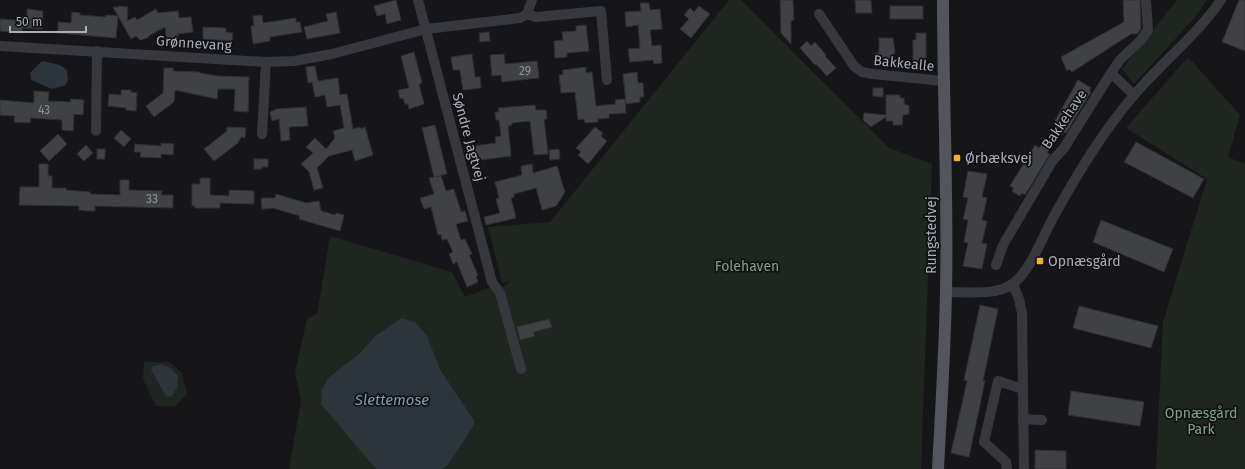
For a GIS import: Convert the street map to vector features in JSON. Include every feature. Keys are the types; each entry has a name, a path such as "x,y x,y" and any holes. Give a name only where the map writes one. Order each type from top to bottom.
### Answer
{"main road":[{"name":"Rungstedvej","path":"938,469 946,292 947,190 943,81 943,0"}],"street":[{"name":"Søndre Jagtvej","path":"418,0 492,282 500,293 521,369"},
{"path":"532,0 527,14 536,17 601,11 607,80"},
{"name":"Bakkehave","path":"996,266 1003,245 1053,160 1064,148 1120,60 1148,30 1146,0"},
{"path":"946,292 984,292 1000,290 1013,284 1026,271 1080,169 1106,132 1134,95 1195,31 1221,0"},
{"name":"Grønnevang","path":"0,46 266,62 294,61 332,54 426,28 520,18 527,14"},
{"name":"Bakkealle","path":"820,14 854,66 862,72 943,81"},
{"path":"96,131 97,51"},
{"path":"262,134 266,62"},
{"path":"1111,74 1134,95"},
{"path":"1013,284 1019,299 1022,313 1024,469"},
{"path":"1007,469 1006,462 984,442 998,381 1023,389"},
{"path":"1024,419 1042,420"}],"green space":[{"name":"Folehaven","path":"729,0 741,0 889,148 932,164 921,469 442,469 448,465 474,420 441,371 427,336 375,336 358,355 329,377 367,458 376,469 289,469 301,401 295,372 307,319 317,314 330,236 452,272 465,297 491,287 493,292 509,283 508,281 502,283 488,227 550,222"},
{"path":"1177,0 1207,0 1196,16 1134,84 1122,69"},
{"name":"Opnæsgård Park","path":"1188,57 1240,115 1228,157 1245,164 1245,469 1156,469 1163,322 1207,179 1126,128"},
{"path":"144,362 169,362 182,373 187,394 175,406 156,406 143,379"}],"water":[{"path":"42,61 60,65 67,70 68,79 66,85 52,89 31,80 30,73"},
{"name":"Slettemose","path":"402,318 416,323 427,336 441,371 474,420 474,425 448,465 442,469 376,469 321,404 322,390 329,377 358,355 375,336"},
{"path":"161,364 169,367 178,376 177,388 171,397 166,396 151,370 153,366"}],"building":[{"path":"396,0 401,20 387,24 385,14 377,16 374,6"},
{"path":"780,0 793,0 794,20 791,21 791,44 781,33"},
{"path":"855,0 871,0 872,13 856,13"},
{"path":"1123,0 1140,0 1141,29 1137,34 1131,34 1072,72 1069,69 1067,71 1061,57 1124,22"},
{"path":"1239,0 1245,0 1245,51 1222,42"},
{"path":"640,3 649,3 650,10 660,9 662,29 650,30 652,46 661,45 662,63 654,64 653,60 630,62 628,49 640,48 638,25 626,27 625,12 641,11"},
{"path":"699,6 710,14 691,38 680,29 689,19 684,15 690,8 694,12"},
{"path":"890,6 923,6 923,19 890,19"},
{"path":"113,7 128,7 127,21 135,17 137,20 156,9 158,13 178,11 179,18 191,17 193,32 178,34 179,44 167,45 165,27 147,38 140,40 136,36 131,39"},
{"path":"27,9 43,11 42,29 22,28 22,33 0,31 0,19 27,21"},
{"path":"72,12 80,13 80,15 105,17 106,15 118,16 116,38 58,33 58,22 71,23"},
{"path":"336,12 340,33 307,39 304,27 328,21 326,14"},
{"path":"262,15 263,23 296,18 296,22 300,22 302,32 270,37 270,41 253,44 251,26 254,26 253,16"},
{"path":"586,25 589,51 567,53 567,57 555,58 554,41 563,40 562,32 576,31 576,26"},
{"path":"203,27 226,28 226,32 233,33 232,41 203,39"},
{"path":"489,32 490,41 480,42 479,33"},
{"path":"916,33 926,33 926,64 921,64 921,70 913,70 913,40 916,40"},
{"path":"879,38 893,38 895,52 893,55 893,61 875,61 875,53 879,53"},
{"path":"807,41 811,46 815,42 836,68 827,76 800,48"},
{"path":"414,52 422,83 419,84 424,104 409,109 408,104 405,104 403,98 400,99 398,90 409,88 401,56"},
{"path":"472,54 475,77 480,77 481,88 463,90 460,70 453,70 451,57"},
{"path":"504,54 505,64 537,61 539,78 502,82 501,75 492,76 490,55"},
{"path":"315,66 318,81 338,78 340,95 347,94 353,129 360,127 361,129 365,127 373,155 355,161 352,150 329,156 317,168 323,188 314,190 309,172 301,164 313,153 306,147 315,138 326,149 335,138 333,131 344,128 340,105 327,107 325,95 315,97 312,82 308,83 306,67"},
{"path":"586,67 586,73 592,72 596,106 616,104 615,100 625,99 626,113 609,114 609,118 598,119 598,122 585,123 584,119 578,120 575,92 561,93 559,75 563,75 563,70"},
{"path":"164,68 173,68 173,71 199,72 218,76 249,77 248,112 234,111 235,89 218,89 217,99 175,90 174,102 154,117 146,106 163,93"},
{"path":"637,72 638,83 643,83 644,97 640,97 640,102 626,104 623,74"},
{"path":"1078,80 1091,88 1089,91 1091,92 1066,133 1064,132 1062,135 1053,130 1056,126 1053,124"},
{"path":"873,88 883,88 883,97 873,96"},
{"path":"121,90 131,90 131,92 137,93 136,111 108,106 109,94 121,95"},
{"path":"34,91 49,92 48,101 70,102 71,99 84,100 83,115 74,114 73,131 62,130 62,120 31,118 30,123 14,122 15,116 0,115 0,100 34,103"},
{"path":"886,95 900,95 900,98 904,98 904,104 909,106 909,114 903,115 902,125 893,125 893,121 886,121 886,117 871,127 863,120 864,113 886,115"},
{"path":"535,105 536,110 546,110 547,119 544,119 548,154 534,155 530,121 512,123 512,125 508,126 511,156 473,161 471,150 473,149 473,146 496,143 495,137 501,136 499,120 496,120 495,112 499,112 498,108"},
{"path":"306,107 308,126 289,127 290,140 281,141 279,119 272,121 270,112 277,109"},
{"path":"435,125 447,174 435,177 441,176 446,191 454,189 461,212 465,211 468,221 456,224 461,240 465,239 472,254 469,255 478,275 476,276 478,282 467,287 457,262 453,264 449,254 453,252 447,239 442,240 441,234 438,235 431,207 424,209 420,198 434,194 429,178 434,177 422,128"},
{"path":"227,127 246,128 245,138 241,137 238,143 214,161 204,149 227,131"},
{"path":"595,127 603,133 601,136 607,141 588,164 578,155 581,152 576,148"},
{"path":"121,130 131,139 124,147 114,138"},
{"path":"58,134 67,144 49,161 40,151"},
{"path":"1136,142 1204,179 1193,198 1124,162"},
{"path":"161,143 174,144 173,155 161,154 161,158 140,157 141,152 134,152 135,144 161,146"},
{"path":"86,145 93,153 84,161 77,154"},
{"path":"1035,145 1039,148 1041,145 1049,150 1047,153 1050,154 1025,195 1022,193 1020,196 1012,191 1014,188 1010,186"},
{"path":"97,149 105,149 105,159 97,159"},
{"path":"559,149 560,159 550,160 549,150"},
{"path":"254,159 268,159 268,167 254,169"},
{"path":"39,164 48,164 48,176 52,176 52,188 66,188 66,190 90,192 90,194 120,195 120,180 129,180 129,190 162,191 161,195 173,195 173,208 95,206 95,211 87,211 79,210 79,206 19,205 20,187 39,187"},
{"path":"532,164 533,173 557,166 565,192 556,206 542,210 536,188 514,194 514,197 511,198 516,218 486,225 484,217 500,213 496,199 499,198 495,182 522,175 521,166"},
{"path":"968,171 987,174 982,197 987,198 982,220 987,221 982,243 987,244 982,269 963,266 968,243 964,242 968,220 963,219 968,198 963,197"},
{"path":"200,178 210,178 210,195 229,196 229,190 254,191 254,204 220,203 220,208 195,208 195,206 192,206 192,184 200,184"},
{"path":"276,194 306,203 319,201 321,211 335,215 336,213 344,215 340,231 299,219 300,216 273,208 262,209 261,198 275,198"},
{"path":"1101,220 1173,249 1164,272 1093,242"},
{"path":"980,305 998,309 969,457 951,453 967,381 964,380"},
{"path":"1079,306 1158,326 1151,348 1073,328"},
{"path":"549,319 552,327 534,332 535,336 520,340 517,327"},
{"path":"1071,391 1144,402 1140,426 1068,415"},
{"path":"1035,450 1066,451 1066,469 1035,469"}],"place":[{"name":"Ørbæksvej","path":"957,158"},
{"name":"Opnæsgård","path":"1040,261"}]}
